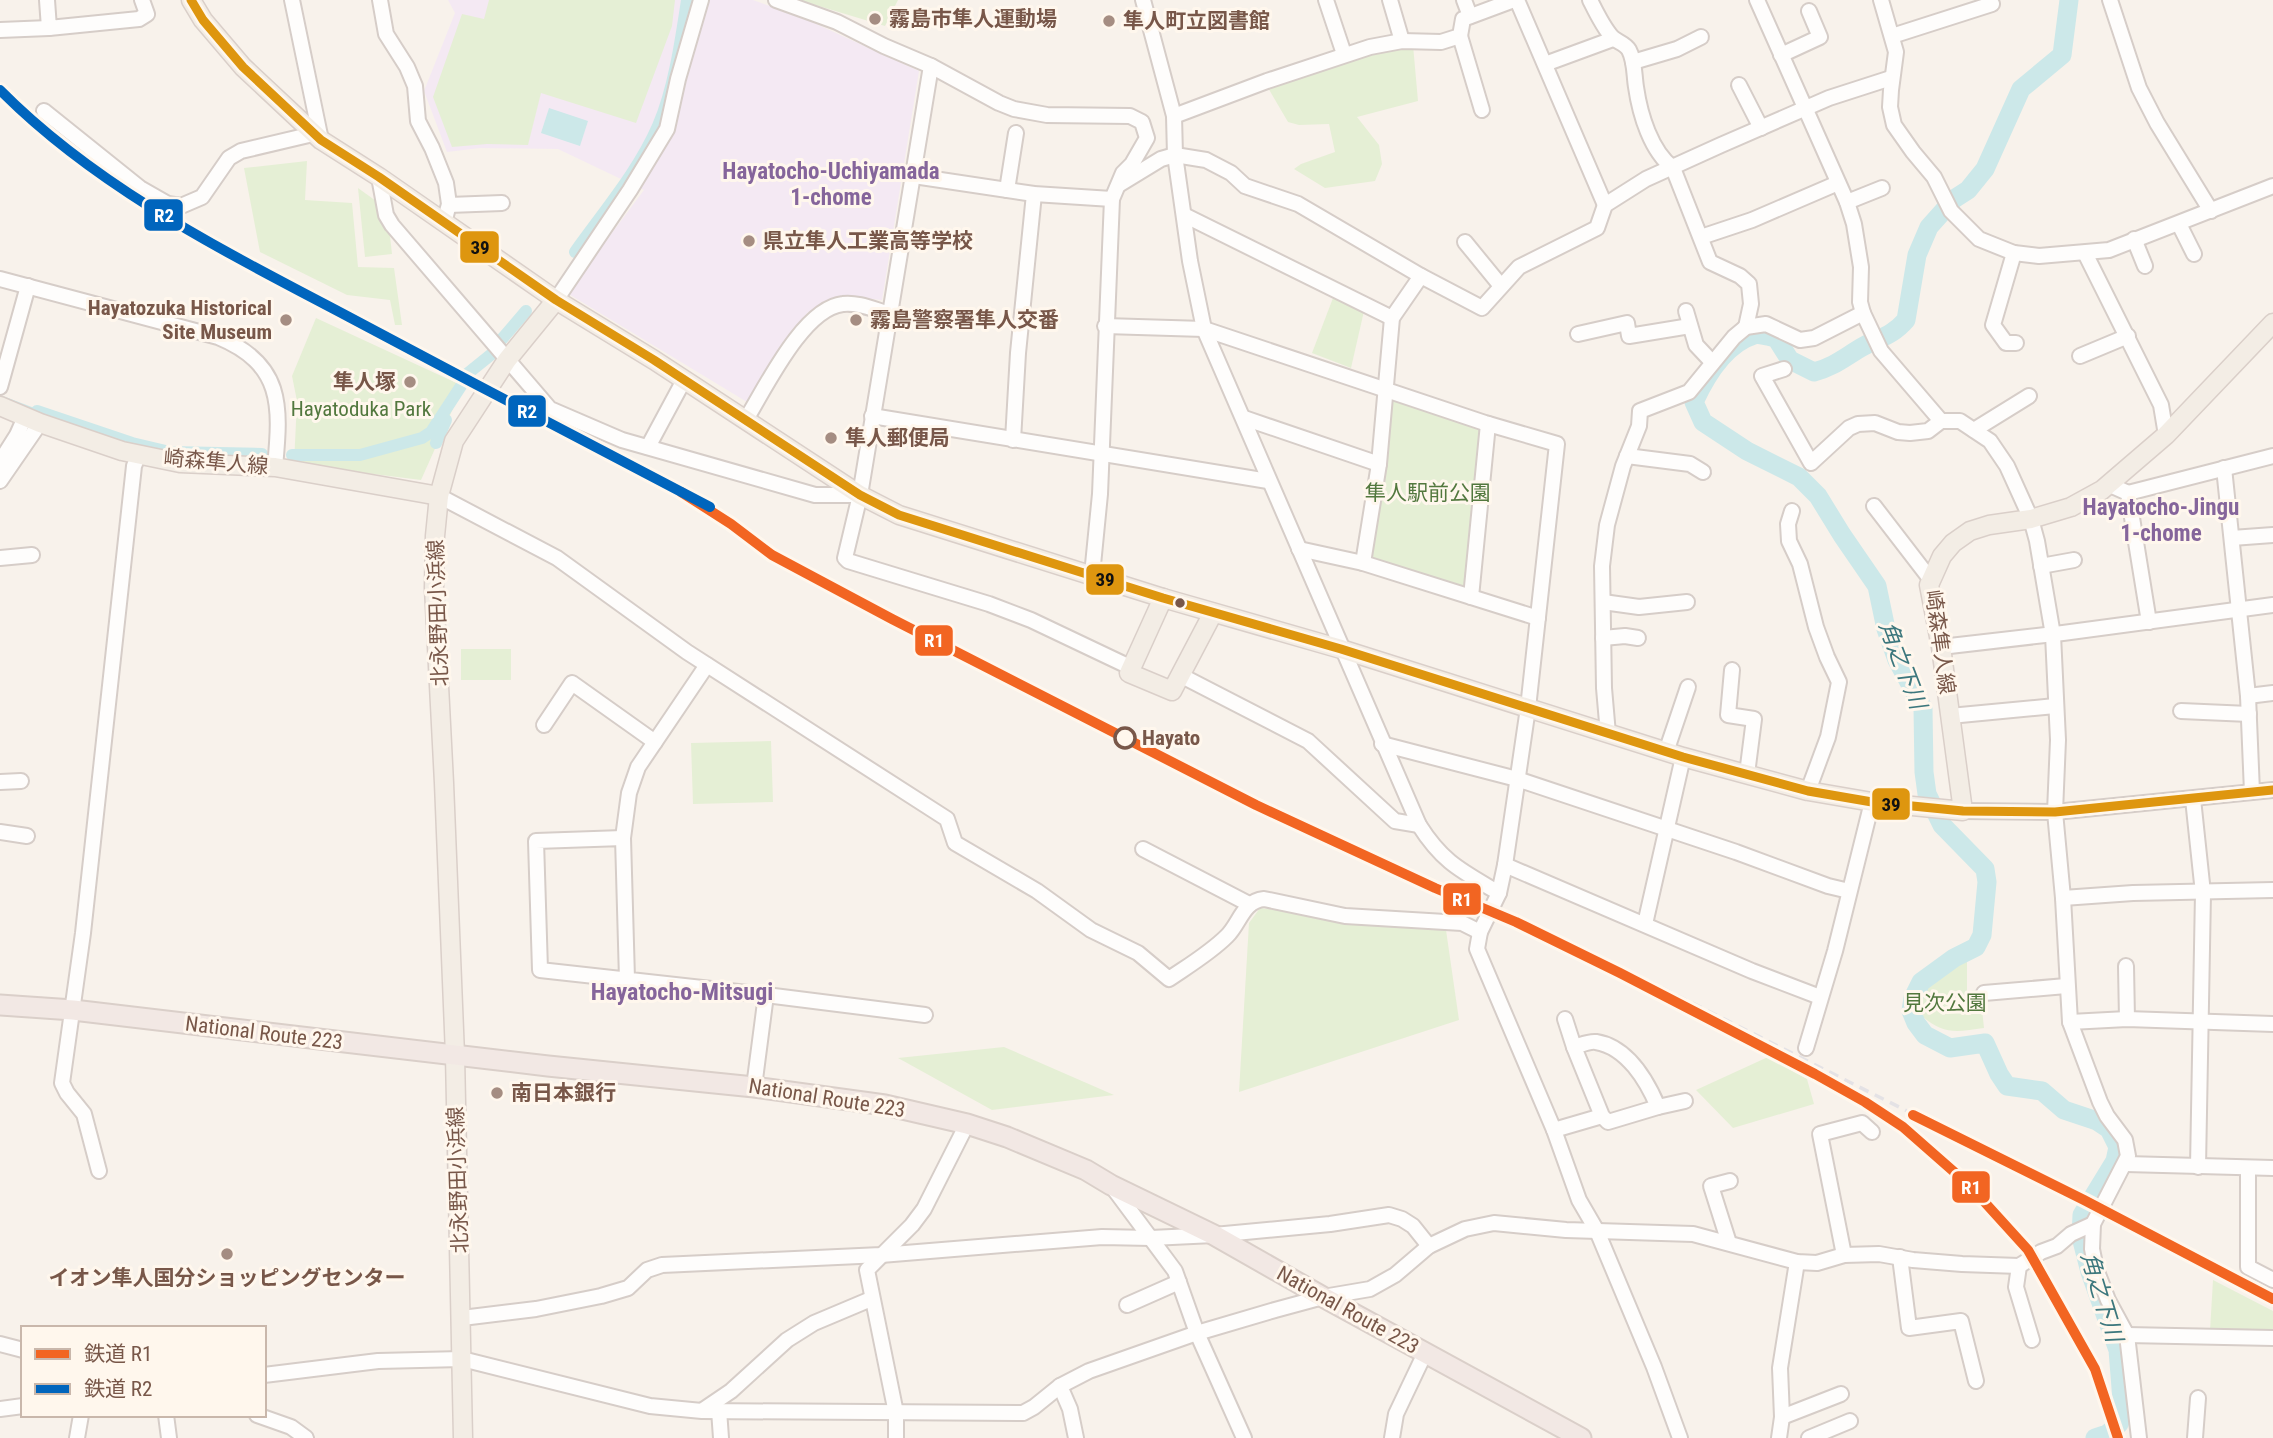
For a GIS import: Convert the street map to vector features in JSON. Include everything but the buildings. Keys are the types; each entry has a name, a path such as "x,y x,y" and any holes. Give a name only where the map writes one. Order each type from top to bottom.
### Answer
{"highway":[{"name":"National Route 223","path":"0,1006 73,1010 754,1087 885,1105 967,1124 1086,1170 1214,1235 1581,1438"}],"main road":[{"path":"191,0 243,67 317,137 379,177 446,214 556,300 860,495 899,515 1675,754 1808,791 1871,802 1963,811"},
{"name":"北永野田小浜線","path":"463,1438 455,1055 434,588 435,536 439,496 454,441 507,360 556,300"},
{"name":"崎森隼人線","path":"1963,811 1941,647 1929,585 1942,556 1953,543 1970,531 1989,525 2031,519 2071,507 2093,495 2166,435 2273,323"},
{"name":"崎森隼人線","path":"0,406 122,451 180,463 275,467 439,496"},
{"path":"1163,598 1129,673 1172,691 1213,613"}],"street":[{"path":"47,0 49,28"},
{"path":"0,30 139,19 147,14 142,0"},
{"path":"44,111 140,188 168,204 181,206 202,197 229,158 241,151 317,137 292,0"},
{"path":"380,0 386,34 407,67 415,86 418,121 446,183 446,214 502,203"},
{"path":"556,300 630,190 667,129 701,0"},
{"path":"776,0 837,22 931,66 999,103 1046,115 1130,116 1142,122 1147,138 1132,164 1122,173 1112,199 1102,455 1092,575"},
{"path":"1143,0 1174,116 1175,155 1204,329 1419,825 1433,847 1447,862 1499,893"},
{"path":"1326,0 1344,54"},
{"path":"1390,0 1402,41"},
{"path":"1464,0 1470,16"},
{"path":"1482,110 1460,36 1463,19 1515,0 1605,205"},
{"path":"1590,0 1613,39 1629,50 1638,101 1647,127 1662,159 1673,168 1710,262 1740,276 1749,284 1751,304 1746,327 1712,362 1689,392 1640,411 1639,426 1627,456 1607,525 1602,566 1608,734"},
{"path":"1757,0 1847,202 1859,256 1860,302 1863,313 1872,327 1881,351 1941,421"},
{"path":"1881,0 1896,52 1896,68 1891,78 1890,107 1894,125 1934,177 1948,205 1979,239 2014,253 2039,256 2109,250 2273,186"},
{"path":"2110,0 2139,88 2157,123 2211,211"},
{"path":"1892,36 1992,4"},
{"path":"1781,55 1820,37 1809,11"},
{"path":"1174,116 1344,54 1402,41 1441,42 1460,36"},
{"path":"1633,62 1677,49 1701,37"},
{"path":"1545,64 1613,39"},
{"path":"931,66 860,495 845,558 1031,620 1132,668"},
{"path":"1120,184 1161,159 1175,155 1206,160 1231,173 1245,186 1298,204 1421,276 1482,308 1519,267 1597,228 1605,205 1646,179 1853,89 1891,78"},
{"path":"1738,85 1761,128"},
{"path":"1007,190 1016,132"},
{"path":"914,176 1034,194 1112,199"},
{"path":"379,177 386,215 392,226 550,409 622,440 815,495 860,495"},
{"path":"1701,237 1752,220 1838,183"},
{"path":"1847,202 1881,188"},
{"path":"1013,440 1018,353 1034,194"},
{"path":"1184,215 1392,318"},
{"path":"2179,224 2194,254"},
{"path":"2134,239 2145,266"},
{"path":"1465,242 1502,286"},
{"path":"2014,253 1993,324 2006,343 2016,343"},
{"path":"2085,253 2161,405 2166,435"},
{"path":"1363,563 1379,464 1392,318 1421,276"},
{"path":"0,279 219,337 235,344 255,358 270,376 276,394 280,421 275,467"},
{"path":"0,387 28,286"},
{"path":"745,421 800,331 813,318 831,307 845,303 890,314"},
{"path":"1686,311 1696,345 1712,362"},
{"path":"1746,327 1766,324 1800,340 1814,338 1863,313"},
{"path":"1578,334 1627,323 1629,336 1690,326"},
{"path":"1105,326 1204,329 1488,424 1557,443 1528,708 1505,865 1499,893 1480,932 1477,949 1553,1130 1579,1200 1597,1231 1654,1367 1680,1438"},
{"path":"2080,356 2128,336"},
{"path":"266,1375 378,1361 462,1359 650,1406 702,1411 1023,1413 1060,1386 1089,1371 1198,1333 1323,1297 1370,1289 1395,1275 1430,1245 1465,1229 1494,1223 1597,1231 1693,1234 1797,1262 1817,1263 1844,1255 1879,1254 1962,1264 2019,1266 2087,1227 2126,1164 2128,1156 2125,1140 2100,1102 2070,1022 2055,812 2058,740 2053,635 2038,541 2031,519 2007,466 1990,441 1960,421 1941,421 1928,431 1910,433 1898,432 1875,423 1858,424 1849,428 1811,463 1762,376 1784,369"},
{"path":"648,447 684,380"},
{"path":"1974,430 2029,396"},
{"path":"872,416 1268,481"},
{"path":"1244,418 1379,464"},
{"path":"0,463 33,420"},
{"path":"0,481 33,420"},
{"path":"1471,597 1488,424"},
{"path":"99,1171 84,1114 62,1083 73,1010 134,466 139,454"},
{"path":"1627,456 1690,464 1703,472"},
{"path":"2108,484 2128,494 2273,456"},
{"path":"2224,468 2241,609 2252,792"},
{"path":"2128,494 2149,622"},
{"path":"439,496 557,558 707,665 947,820 955,843 1037,891 1091,930 1138,953 1169,979 1228,935 1249,904 1264,898 1345,916 1462,923 1480,932"},
{"path":"1874,506 1931,580"},
{"path":"1792,511 1788,524 1789,541 1800,564 1826,657 1839,682 1828,737 1808,791"},
{"path":"2232,538 2273,535"},
{"path":"1299,548 1363,563 1538,618"},
{"path":"0,558 32,555"},
{"path":"2040,566 2074,560"},
{"path":"1603,602 1639,607 1688,602"},
{"path":"1941,647 2053,635 2273,605"},
{"path":"1603,638 1638,638"},
{"path":"627,979 622,838 629,793 638,767 707,665"},
{"path":"1732,670 1728,715 1754,719 1747,774"},
{"path":"1180,675 1308,741 1395,821 1419,825"},
{"path":"544,724 572,683 654,743"},
{"path":"1645,924 1657,879 1675,754 1688,687"},
{"path":"2248,696 2273,693"},
{"path":"1950,716 2055,706"},
{"path":"2181,710 2249,714"},
{"path":"1382,744 1517,779 1849,891"},
{"path":"0,782 21,781"},
{"path":"1963,811 2055,812 2273,790"},
{"path":"2193,799 2203,893 2198,1167"},
{"path":"1806,1048 1835,951 1871,802"},
{"path":"0,832 27,836"},
{"path":"622,838 536,841 540,970 925,1015"},
{"path":"1143,849 1249,904"},
{"path":"1505,865 1820,998"},
{"path":"2063,898 2133,893 2273,890"},
{"path":"2126,966 2127,1020"},
{"path":"1984,993 2066,986"},
{"path":"754,1087 766,995"},
{"path":"1565,1019 1602,1116 1608,1122 1685,1101"},
{"path":"2070,1022 2127,1020 2273,1024"},
{"path":"1574,1047 1594,1041 1614,1049 1632,1064 1647,1082 1658,1107"},
{"path":"1553,1130 1602,1116"},
{"path":"1844,1255 1820,1133 1862,1123 1872,1132"},
{"path":"896,1438 896,1413 867,1269 912,1225 967,1124"},
{"path":"2126,1164 2273,1168"},
{"path":"2248,1168 2248,1267 2273,1280"},
{"path":"1729,1243 1711,1186 1730,1181"},
{"path":"1111,1185 1175,1271 1198,1333 1244,1438"},
{"path":"462,1318 536,1309 601,1296 628,1288 647,1270 662,1265 881,1255 1105,1237 1214,1235 1330,1224 1389,1215 1413,1226 1430,1245"},
{"path":"2087,1227 2096,1269 2108,1300 2127,1335 2138,1438"},
{"path":"1900,1257 1909,1328 1961,1321 1976,1381"},
{"path":"1779,1438 1782,1417 1780,1368 1797,1262"},
{"path":"2019,1266 2016,1287 2032,1340"},
{"path":"1127,1304 1179,1282"},
{"path":"702,1411 731,1391 787,1340 814,1323 871,1299"},
{"path":"2127,1335 2273,1338"},
{"path":"0,1344 21,1349"},
{"path":"1392,1438 1396,1414 1425,1353"},
{"path":"1060,1386 1070,1409 1076,1438"},
{"path":"1782,1417 1841,1394"},
{"path":"2195,1438 2198,1398"},
{"path":"0,1409 21,1406"},
{"path":"719,1410 721,1438"},
{"path":"77,1438 82,1417"},
{"path":"166,1417 169,1438"},
{"path":"263,1417 292,1427 306,1438"},
{"path":"1809,1438 1850,1421"}],"shaded area":[{"name":"県立隼人工業高等学校","path":"448,0 753,0 801,17 919,71 882,300 837,296 807,313 747,402 567,293 644,190 558,149 480,148 447,152 424,91 455,13"}],"green space":[{"path":"489,0 675,0 672,26 636,123 541,93 528,145 452,147 433,97 462,14 484,19"},
{"name":"霧島市隼人運動場","path":"799,0 898,0 885,26"},
{"path":"1413,45 1418,101 1357,117 1379,145 1382,164 1375,181 1325,188 1294,169 1335,152 1329,124 1299,125 1288,122 1267,86 1339,60"},
{"path":"307,161 305,200 352,203 358,267 394,268 402,325 395,325 390,300 347,295 260,252 244,168"},
{"path":"358,188 387,209 392,254 365,257"},
{"path":"1333,298 1364,311 1351,368 1312,353"},
{"name":"Hayatoduka Park","path":"316,318 463,386 421,480 294,464 297,401 292,376"},
{"name":"隼人駅前公園","path":"1389,395 1485,426 1468,591 1371,560"},
{"path":"461,649 511,649 511,680 461,680"},
{"path":"771,741 773,802 693,804 691,743"},
{"path":"1260,908 1446,930 1459,1020 1239,1092 1249,923"},
{"name":"見次公園","path":"1967,960 1967,991 1980,990 1984,1028 1958,1031 1943,1029 1921,1015 1922,993 1932,978"},
{"path":"1004,1047 1114,1095 992,1110 898,1058"},
{"path":"1768,1057 1807,1079 1814,1104 1733,1128 1696,1090"},
{"path":"2213,1280 2273,1311 2273,1333 2210,1331"}],"water":[{"path":"549,108 588,121 580,146 541,133"}],"waterway":[{"path":"575,252 631,175 658,126 673,80 687,0"},
{"name":"角之下川","path":"2069,0 2062,55 2021,89 1985,169 1968,190 1954,199 1929,227 1917,255 1906,320 1891,333 1814,372 1790,360 1776,338 1754,335 1725,353 1704,382 1694,402 1703,422 1747,451 1799,477 1818,496 1877,586 1886,629 1897,660 1923,708 1927,794 1942,825 1985,869 1987,882 1982,935 1976,947 1954,958 1921,982 1913,998 1911,1011 1916,1023 1925,1035 1950,1048 1985,1043 2007,1086 2042,1091 2064,1110 2097,1121 2109,1129 2118,1147 2115,1161 2082,1215 2081,1237 2090,1272 2118,1350 2123,1413 2119,1424 2107,1434 2095,1438"},
{"path":"502,339 526,311"},
{"path":"467,374 493,353"},
{"path":"292,455 360,455 422,438 431,432 461,386"},
{"path":"3,398 37,411"},
{"path":"37,411 132,443 170,452 262,454"},
{"path":"436,443 446,420"}],"railway":[{"path":"1571,942 2084,1200 2273,1299"}],"rail line":[{"name":"R2","path":"0,90 38,126 79,158 121,188 210,243 710,507"},
{"name":"R1","path":"681,492 731,524 772,555 892,619 1256,805 1435,888 1516,922 1620,973 1815,1074 1903,1127 1969,1185 2028,1250 2095,1369 2118,1438"},
{"name":"R1","path":"1913,1115 2084,1200 2273,1299"}],"transit line":[{"name":"39","path":"191,0 203,20 243,67 321,140 556,300 654,360 860,495 899,515 1163,598 1341,649 1683,757 1808,791 1872,802 1963,811 2055,812 2273,790"}],"place":[{"name":"霧島市隼人運動場","path":"875,19"},
{"name":"隼人町立図書館","path":"1109,21"},
{"name":"県立隼人工業高等学校","path":"749,241"},
{"name":"Hayatozuka Historical Site Museum","path":"286,320"},
{"name":"霧島警察署隼人交番","path":"856,320"},
{"name":"隼人塚","path":"410,382"},
{"name":"隼人郵便局","path":"831,438"},
{"name":"Hayato","path":"1125,738"},
{"name":"南日本銀行","path":"497,1093"},
{"name":"イオン隼人国分ショッピングセンター","path":"227,1254"}],"district":[{"name":"Hayatocho-Uchiyamada 1-chome","path":"831,184"},
{"name":"Hayatocho-Jingu 1-chome","path":"2161,520"},
{"name":"Hayatocho-Mitsugi","path":"682,992"}]}
